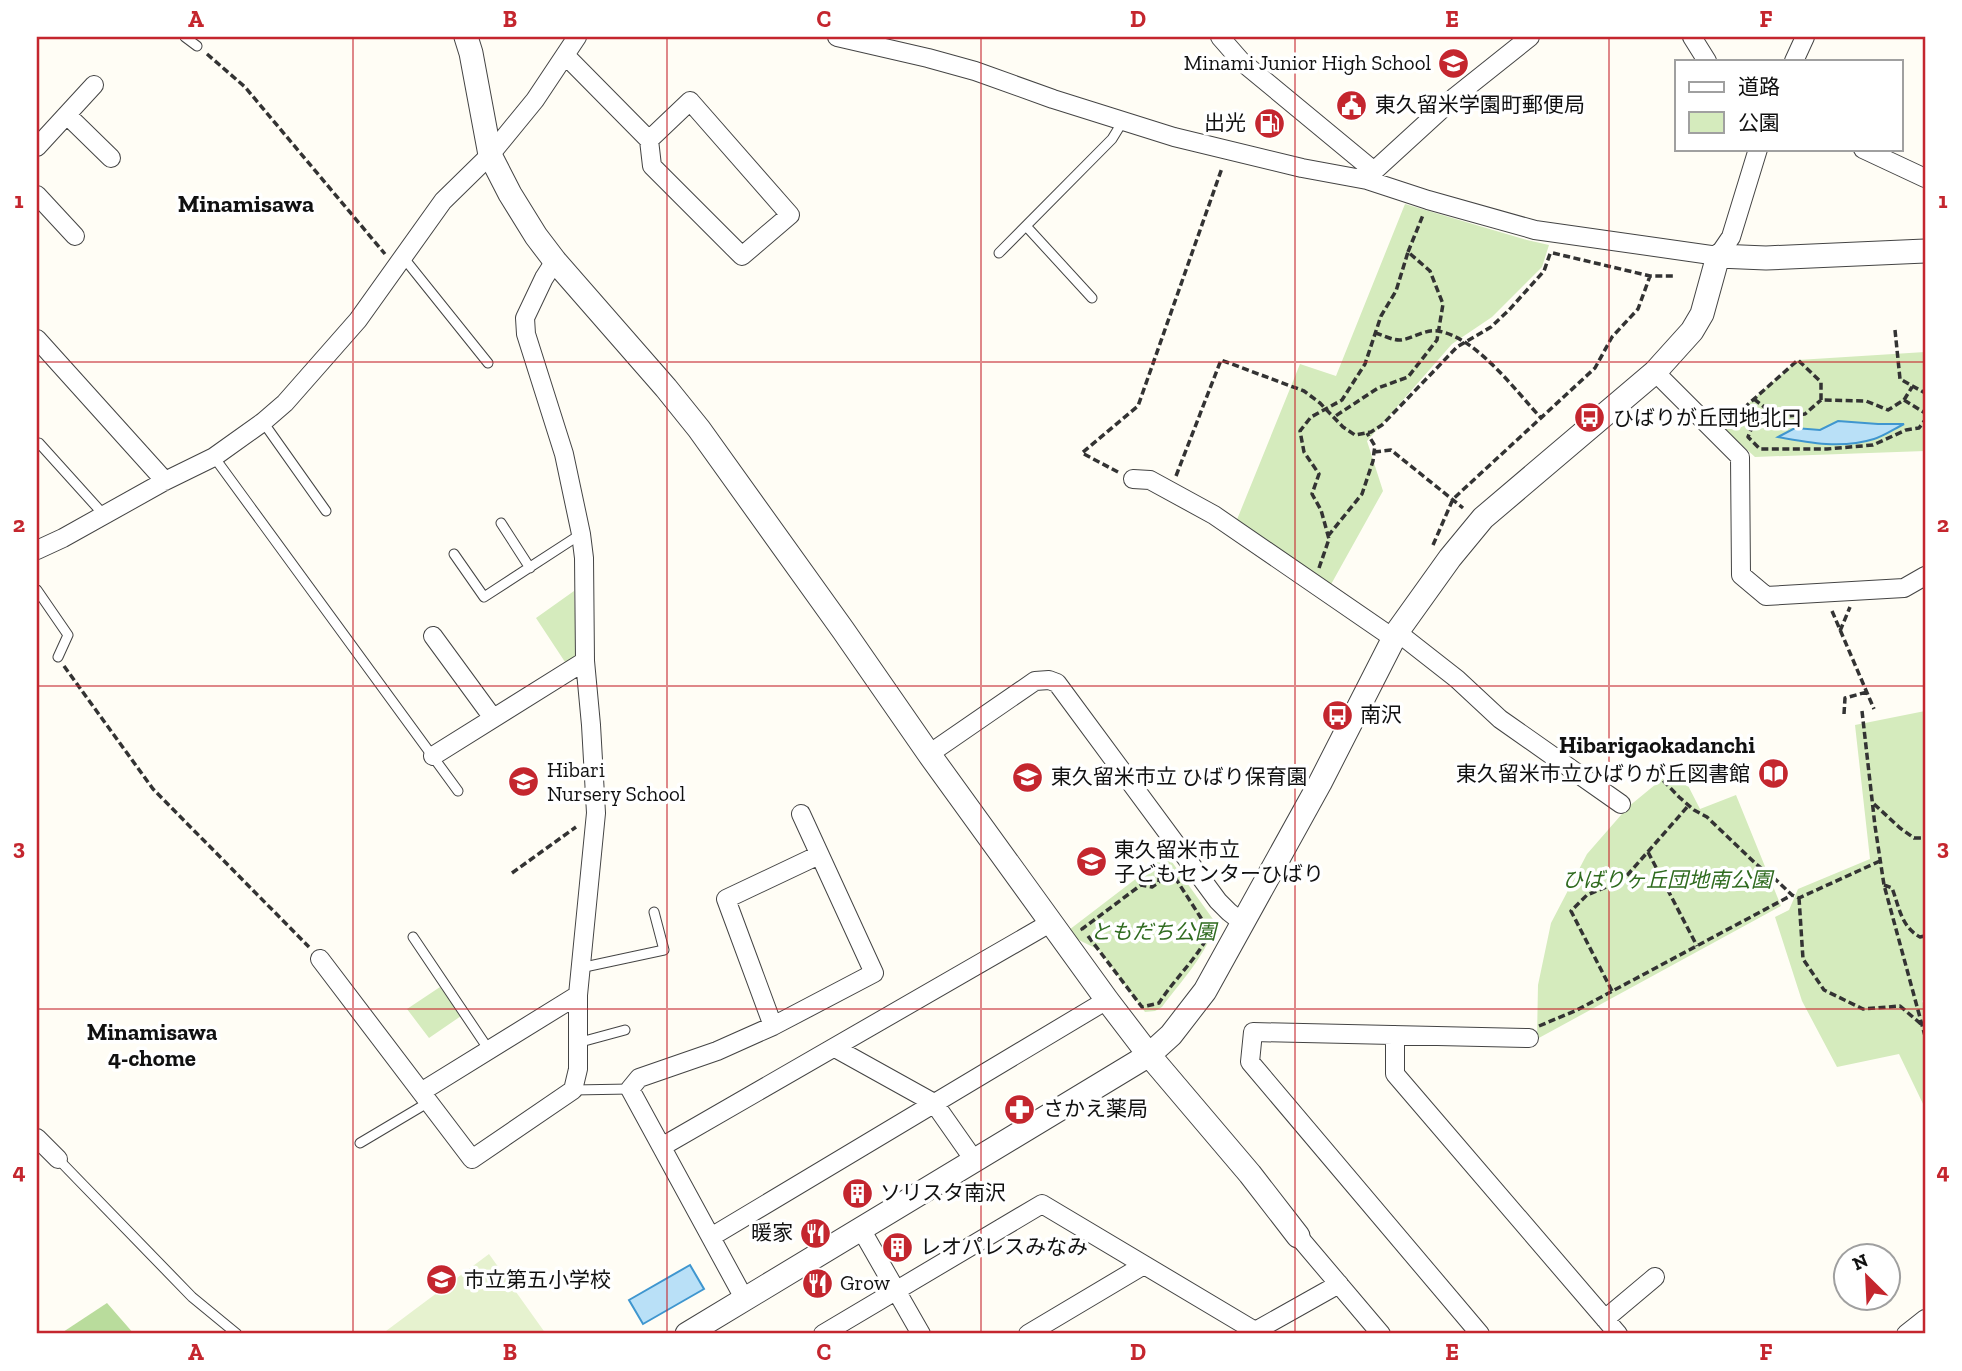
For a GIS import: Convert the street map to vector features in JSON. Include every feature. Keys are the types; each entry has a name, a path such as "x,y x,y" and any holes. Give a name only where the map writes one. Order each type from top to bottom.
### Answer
{"street":[{"path":"466,37 490,155 522,215 555,261 699,429 1050,923 1149,1055 1381,1334"},
{"path":"37,550 214,457 263,422 285,402 340,342 443,201 490,155 535,100 577,37"},
{"path":"837,37 975,71 1123,121 1228,151 1302,168 1371,175 1456,96 1530,37"},
{"path":"1220,37 1241,61 1371,175 1428,200 1535,230 1718,256 1766,258 1924,246"},
{"path":"1692,37 1706,60"},
{"path":"1794,60 1805,37"},
{"path":"566,56 649,140 652,166 741,256 790,215 690,102 649,140"},
{"path":"37,147 94,85"},
{"path":"67,115 111,158"},
{"path":"687,1334 1149,1055 1171,1035 1205,992 1320,783 1395,635 1450,558 1483,518 1655,372 1692,331 1702,314 1718,256 1731,237 1758,150"},
{"path":"1865,150 1925,178"},
{"path":"37,195 75,236"},
{"path":"320,959 472,1159 573,1090 578,1069 578,995 596,813 585,661 584,558 564,454 526,334 525,318 555,261"},
{"path":"37,339 165,481"},
{"path":"1655,372 1740,457 1741,575 1766,596 1904,588 1925,576"},
{"path":"1133,479 1150,480 1214,515 1314,584 1395,635 1457,679 1500,719 1621,804"},
{"path":"433,636 493,718"},
{"path":"433,756 585,661"},
{"path":"929,754 1035,681 1056,682 1218,901 1243,923"},
{"path":"745,1300 630,1088 639,1078 717,1051 773,1026 874,973 801,814"},
{"path":"773,1026 726,900 819,855"},
{"path":"663,1146 1050,923"},
{"path":"425,1097 489,1050 578,995"},
{"path":"711,1237 1107,999"},
{"path":"1480,1334 1251,1062 1253,1032 1529,1034"},
{"path":"1395,1035 1395,1073 1618,1334"},
{"path":"835,1048 934,1103 974,1160"},
{"path":"37,1138 58,1159"},
{"path":"823,1334 1042,1204 1252,1333 1339,1284"},
{"path":"861,1229 920,1334"},
{"path":"1028,1334 1144,1265"},
{"path":"1605,1319 1655,1277"},
{"path":"1906,1334 1925,1319"}],"lane":[{"path":"185,37 197,46"},
{"path":"999,253 1112,139 1123,121"},
{"path":"1026,226 1092,298"},
{"path":"399,262 488,363"},
{"path":"263,422 326,511"},
{"path":"37,445 39,443 104,515"},
{"path":"214,457 458,791"},
{"path":"501,523 530,568"},
{"path":"454,554 484,597 581,534"},
{"path":"37,590 68,635 58,657"},
{"path":"580,968 664,950 654,912"},
{"path":"413,937 489,1050"},
{"path":"577,1043 625,1030"},
{"path":"573,1090 630,1088"},
{"path":"360,1143 425,1097"},
{"path":"58,1159 192,1297 237,1334"}],"path":[{"path":"197,46 245,87 350,214 399,262"},
{"path":"1133,479 1082,453 1138,406 1228,151"},
{"path":"1314,584 1329,539 1321,510 1312,495 1319,474 1304,452 1300,431 1311,417 1342,400 1365,364 1381,316 1396,291 1428,200"},
{"path":"1170,491 1221,360 1304,391 1355,435 1367,433 1382,425 1457,347 1491,327 1509,310 1544,271 1557,234"},
{"path":"1334,417 1378,388 1408,377 1437,340 1443,304 1430,271 1408,252"},
{"path":"1551,252 1650,276 1673,276"},
{"path":"1431,550 1453,499 1595,368 1612,337 1638,309 1650,276"},
{"path":"1895,330 1900,379 1925,393"},
{"path":"1375,332 1399,341 1427,331 1438,331 1466,343 1481,354 1541,418"},
{"path":"1717,434 1798,360 1821,382 1821,400"},
{"path":"1754,399 1777,417 1805,414 1821,400 1866,401 1888,410 1904,400 1912,387"},
{"path":"1904,400 1925,414"},
{"path":"1770,412 1752,427 1748,437 1760,449 1826,449 1872,445 1906,430 1919,428 1925,420"},
{"path":"1328,536 1362,494 1375,446 1367,433"},
{"path":"1374,452 1391,450 1453,499"},
{"path":"1824,593 1874,709"},
{"path":"58,657 153,789 320,959"},
{"path":"1844,714 1845,698 1867,692"},
{"path":"1862,711 1884,885 1925,1036"},
{"path":"1656,773 1756,864 1798,898"},
{"path":"1872,803 1914,838 1925,838"},
{"path":"1612,992 1572,911 1587,895 1623,880 1689,805"},
{"path":"512,873 596,813"},
{"path":"1648,852 1697,946"},
{"path":"1798,898 1880,861"},
{"path":"1174,877 1190,864"},
{"path":"1167,868 1174,877 1210,932 1202,949 1172,983 1159,1003 1142,1007 1082,929 1141,885 1152,887 1159,882 1159,874 1167,868"},
{"path":"1884,885 1892,888 1902,919 1912,933 1925,936"},
{"path":"1529,1034 1792,895"},
{"path":"1798,898 1803,959 1824,990 1863,1009 1900,1006 1922,1025"}],"green space":[{"path":"1405,204 1549,245 1542,267 1492,317 1452,344 1367,441 1383,491 1329,588 1236,522 1300,364 1336,376"},
{"path":"1925,352 1925,451 1755,457 1722,427 1798,360"},
{"path":"574,591 577,659 567,665 536,618"},
{"path":"1925,711 1925,998 1922,1001 1925,1007 1925,1108 1899,1054 1837,1067 1802,1001 1775,917 1789,910 1798,889 1870,859 1855,725"},
{"name":"ひばりヶ丘団地南公園","path":"1678,766 1700,809 1736,795 1781,906 1537,1039 1538,985 1551,923 1587,854 1628,807"},
{"name":"ともだち公園","path":"1167,855 1215,922 1200,956 1162,1007 1145,1012 1099,950 1065,933"},
{"path":"440,987 461,1016 429,1038 407,1009"},
{"path":"489,1254 546,1334 382,1334"},
{"path":"107,1303 134,1334 60,1334"}],"water":[{"path":"1838,421 1904,424 1878,438 1850,444 1814,443 1778,437 1795,428 1820,430"},
{"path":"690,1265 704,1289 643,1324 629,1300"}],"place":[{"name":"Minami Junior High School","path":"1454,63"},
{"name":"東久留米学園町郵便局","path":"1352,105"},
{"name":"出光","path":"1269,123"},
{"name":"ひばりが丘団地北口","path":"1590,418"},
{"name":"南沢","path":"1337,715"},
{"name":"東久留米市立ひばりが丘図書館","path":"1773,774"},
{"name":"東久留米市立 ひばり保育園","path":"1028,777"},
{"name":"Hibari Nursery School","path":"524,782"},
{"name":"東久留米市立 子どもセンターひばり","path":"1091,862"},
{"name":"さかえ薬局","path":"1020,1109"},
{"name":"ソリスタ南沢","path":"857,1193"},
{"name":"暖家","path":"816,1233"},
{"name":"レオパレスみなみ","path":"897,1247"},
{"name":"市立第五小学校","path":"441,1280"},
{"name":"Grow","path":"817,1283"}],"district":[{"name":"Minamisawa","path":"246,204"},
{"name":"Hibarigaokadanchi","path":"1657,745"},
{"name":"Minamisawa 4-chome","path":"152,1045"}]}
